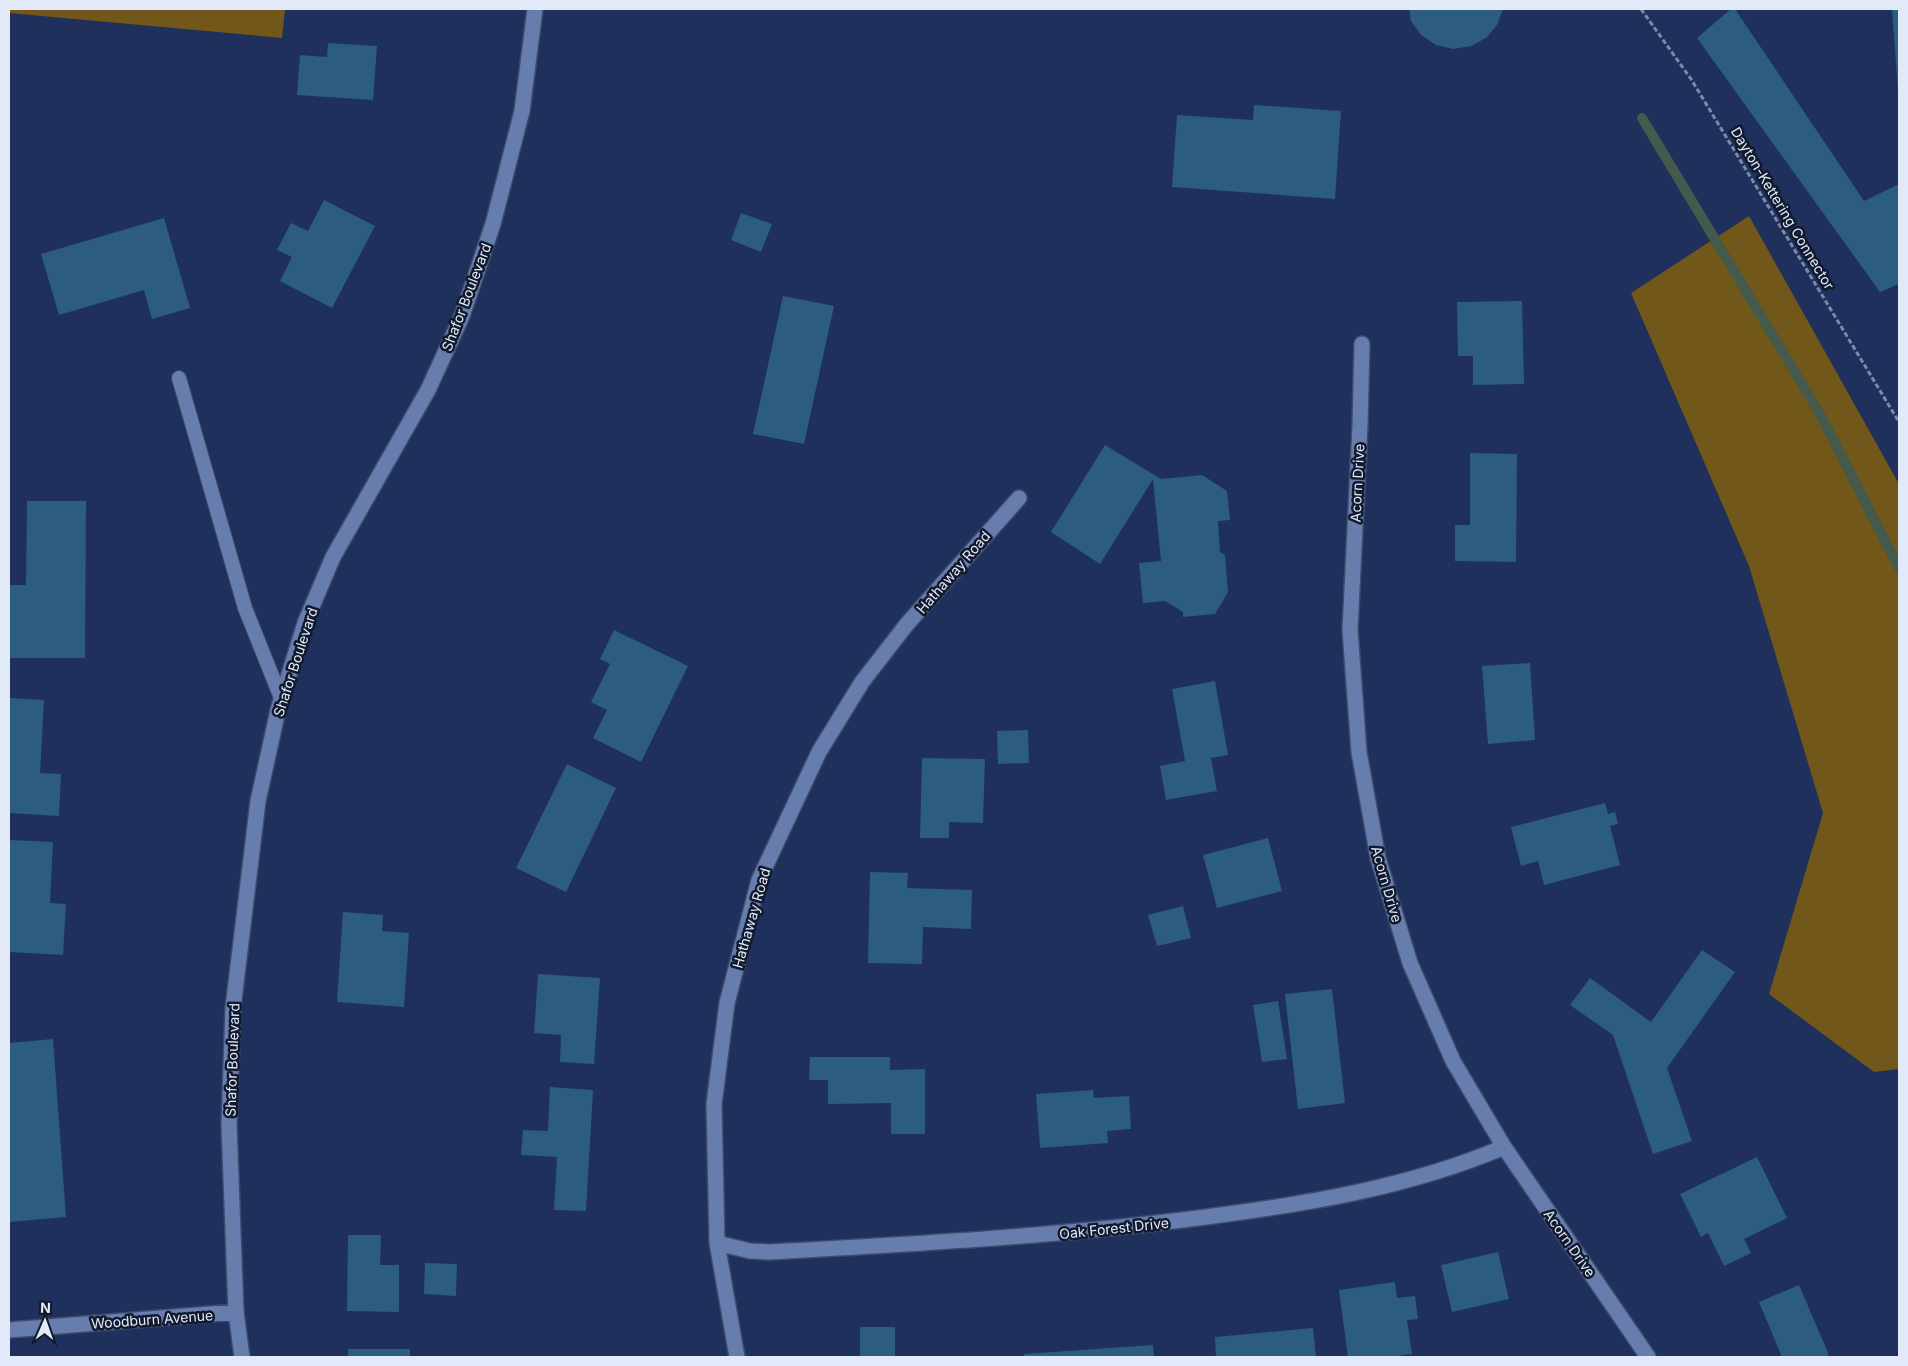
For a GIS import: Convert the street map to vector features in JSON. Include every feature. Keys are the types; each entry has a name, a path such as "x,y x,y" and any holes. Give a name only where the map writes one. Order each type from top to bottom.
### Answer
{"street":[{"name":"Shafor Boulevard","path":"242,1357 236,1312 229,1125 233,1008 258,801 282,698 305,623 334,557 428,390 462,316 493,224 522,111 535,9"},
{"name":"Acorn Drive","path":"1362,344 1350,630 1359,752 1378,858 1410,963 1453,1061 1504,1147 1648,1357"},
{"name":"Hathaway Road","path":"737,1357 717,1243 714,1104 727,1003 759,880 819,752 862,682 908,624 1019,498"},
{"name":"Oak Forest Drive","path":"717,1243 769,1252 1002,1238 1122,1228 1239,1213 1354,1194 1468,1162 1504,1147"},
{"name":"Woodburn Avenue","path":"9,1330 236,1312"}],"lane":[{"path":"179,378 245,608 282,698"}],"path":[{"name":"Dayton-Kettering Connector","path":"1641,9 1691,78 1899,422"}],"shaded area":[{"path":"9,9 285,9 282,38 9,13"},
{"path":"1749,216 1899,484 1899,1069 1874,1072 1769,994 1823,813 1749,566 1631,293"}],"building":[{"path":"1409,9 1503,9 1497,25 1486,38 1471,46 1453,49 1436,45 1421,35 1411,21"},
{"path":"1731,9 1735,9 1864,201 1899,184 1899,284 1880,292 1697,38"},
{"path":"1892,9 1899,9 1899,91 1898,91"},
{"path":"328,43 377,46 373,100 297,95 300,55 327,57"},
{"path":"1254,105 1341,111 1335,199 1172,187 1177,115 1253,120"},
{"path":"324,200 375,226 332,308 280,281 292,257 277,250 291,223 308,231"},
{"path":"741,213 772,224 761,252 731,240"},
{"path":"164,218 190,308 152,319 144,290 59,315 41,254"},
{"path":"783,296 834,306 804,444 753,434"},
{"path":"1522,301 1524,384 1473,385 1473,356 1458,356 1457,302"},
{"path":"1105,445 1161,479 1202,475 1227,491 1230,520 1218,521 1220,552 1225,555 1228,592 1215,614 1183,617 1183,612 1165,601 1143,603 1139,563 1161,561 1153,479 1100,564 1051,532"},
{"path":"1470,453 1517,454 1516,562 1455,561 1455,525 1470,525"},
{"path":"27,501 86,501 85,658 9,658 10,585 26,585"},
{"path":"614,630 688,666 641,762 593,738 607,710 591,702 610,664 600,659"},
{"path":"1530,663 1535,740 1488,744 1482,666"},
{"path":"1215,681 1228,755 1211,758 1217,791 1166,800 1160,766 1185,761 1172,689"},
{"path":"9,698 44,700 40,773 61,774 59,816 9,813"},
{"path":"1028,730 1029,763 998,764 997,731"},
{"path":"922,758 985,759 983,823 949,822 949,838 920,838"},
{"path":"567,764 616,788 566,892 516,868"},
{"path":"1605,803 1608,814 1615,812 1618,824 1610,826 1620,865 1544,885 1538,861 1521,866 1511,827"},
{"path":"1268,838 1282,891 1217,908 1203,855"},
{"path":"9,840 53,842 50,903 66,904 63,955 9,952"},
{"path":"870,872 908,873 907,888 972,890 971,929 923,927 922,964 868,963"},
{"path":"1183,906 1191,938 1157,946 1148,915"},
{"path":"343,912 383,915 382,931 409,933 404,1007 337,1002"},
{"path":"1702,950 1735,972 1667,1068 1692,1141 1653,1154 1613,1035 1570,1005 1590,978 1651,1022"},
{"path":"538,974 600,978 594,1064 560,1062 561,1035 534,1033"},
{"path":"1332,989 1345,1103 1298,1109 1285,994"},
{"path":"1278,1001 1287,1059 1262,1062 1253,1005"},
{"path":"53,1039 66,1217 9,1222 9,1043"},
{"path":"810,1057 890,1057 890,1070 925,1069 925,1134 891,1134 891,1103 828,1104 828,1080 809,1080"},
{"path":"550,1087 593,1090 586,1211 554,1210 557,1157 521,1155 523,1130 548,1131"},
{"path":"1093,1090 1094,1098 1129,1096 1131,1129 1107,1131 1108,1143 1040,1148 1036,1094"},
{"path":"1757,1157 1787,1218 1744,1239 1751,1253 1724,1266 1708,1233 1701,1237 1680,1194"},
{"path":"348,1235 381,1235 380,1265 399,1265 399,1312 347,1311"},
{"path":"1498,1252 1509,1299 1452,1312 1441,1265"},
{"path":"425,1263 457,1264 456,1296 424,1294"},
{"path":"1395,1282 1397,1298 1415,1296 1418,1319 1407,1320 1412,1354 1388,1357 1348,1357 1339,1290"},
{"path":"1799,1285 1829,1355 1823,1357 1782,1357 1759,1302"},
{"path":"860,1327 895,1327 895,1357 860,1357"},
{"path":"1313,1328 1316,1357 1216,1357 1215,1337"},
{"path":"1153,1345 1154,1357 1024,1357 1024,1354"},
{"path":"348,1349 410,1349 410,1357 348,1357"}],"waterway":[{"path":"1642,118 1820,414 1899,568"}]}
